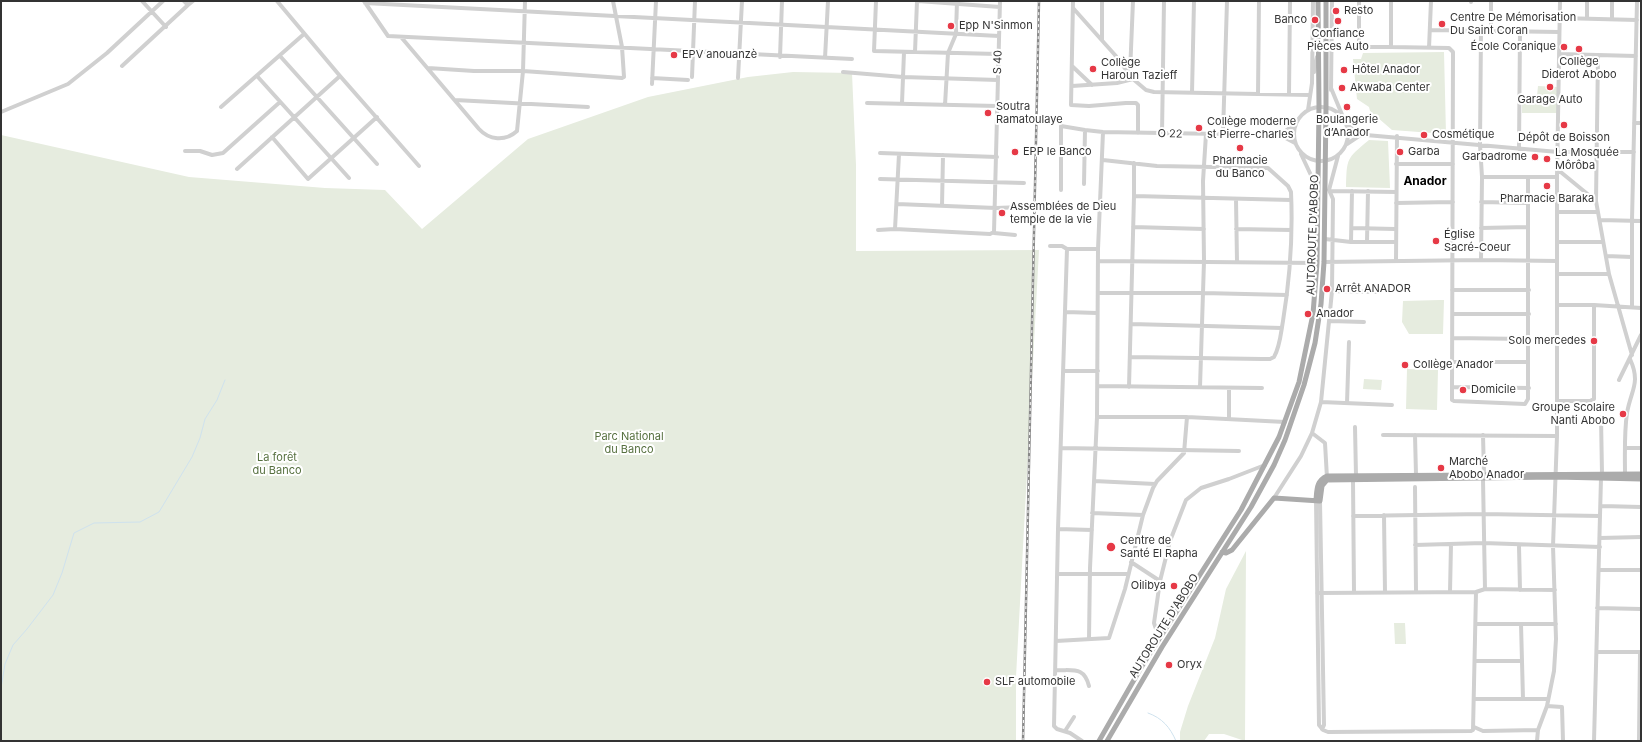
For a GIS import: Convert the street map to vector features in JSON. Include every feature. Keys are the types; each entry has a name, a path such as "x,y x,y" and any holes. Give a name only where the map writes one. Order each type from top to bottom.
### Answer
{"main road":[{"name":"AUTOROUTE D'ABOBO","path":"1099,741 1162,634 1241,510 1266,464 1285,422 1299,382 1313,314 1317,264 1319,107 1318,1"},
{"name":"AUTOROUTE D'ABOBO","path":"1107,741 1162,647 1251,506 1270,472 1291,425 1304,385 1315,343 1321,304 1324,262 1326,1"},
{"path":"1325,207 1330,191"},
{"path":"1222,552 1226,553 1232,550 1274,498 1318,500 1317,486 1320,481 1327,478 1556,475 1625,476 1641,474"},
{"path":"1354,478 1416,475 1484,477"},
{"path":"1625,476 1641,479"}],"street":[{"path":"142,1 166,27"},
{"path":"1,112 68,84 107,53 163,1"},
{"path":"184,1 188,6"},
{"path":"122,66 193,1"},
{"path":"277,1 419,166"},
{"path":"449,1 449,7"},
{"path":"401,37 484,134 491,137 504,138 517,131 524,42 525,1"},
{"path":"428,68 474,71 522,71 622,78 624,77 622,47 613,1"},
{"path":"652,84 656,1"},
{"path":"692,77 695,1"},
{"path":"738,78 742,1"},
{"path":"780,57 782,1"},
{"path":"825,58 828,1"},
{"path":"876,1 874,51 998,54"},
{"path":"915,52 918,1 957,2 960,5 1000,6"},
{"name":"S 40","path":"994,232 996,208 996,124 1000,1"},
{"path":"1073,1 1071,105 1089,106 1126,102 1136,103 1138,105 1138,133"},
{"path":"1102,1 1102,40"},
{"path":"1130,74 1133,1"},
{"path":"1162,134 1164,1"},
{"path":"1192,93 1194,1"},
{"path":"1224,134 1227,1"},
{"path":"1258,94 1259,1"},
{"path":"1289,95 1290,1"},
{"path":"1312,84 1313,1"},
{"path":"1331,90 1332,1"},
{"path":"1359,1 1360,47 1449,48 1453,52 1454,142 1452,400 1454,402 1524,404 1528,400 1528,177"},
{"path":"1391,1 1391,47"},
{"path":"1429,48 1431,1"},
{"path":"1490,30 1491,1"},
{"path":"1537,741 1538,730 1547,706 1556,654 1556,590 1553,546 1557,436 1557,169 1560,1"},
{"path":"1587,1 1587,19"},
{"path":"1612,1 1612,19"},
{"path":"1632,307 1634,123 1636,56 1638,47 1636,1"},
{"path":"364,2 617,17 782,24 999,36"},
{"path":"364,2 388,36 852,60"},
{"path":"945,105 948,53 956,34 957,2"},
{"path":"1073,8 1102,40 1133,79 1146,90 1192,93 1310,95"},
{"path":"1560,18 1637,20"},
{"path":"1430,30 1559,32"},
{"path":"1481,260 1482,176 1480,145 1482,30"},
{"path":"1519,149 1520,32"},
{"path":"221,107 304,34"},
{"path":"902,103 904,52"},
{"path":"1308,110 1318,53"},
{"path":"1559,54 1636,56"},
{"path":"1598,55 1596,152 1597,212 1600,220 1609,274 1636,375 1627,413 1625,476"},
{"path":"280,56 377,164"},
{"path":"1072,66 1092,85"},
{"path":"1326,67 1331,90 1349,133 1347,144"},
{"path":"843,72 903,77 998,80"},
{"path":"257,76 349,178"},
{"path":"237,169 340,76"},
{"path":"652,78 688,80"},
{"path":"1072,86 1120,83 1133,79"},
{"path":"455,100 520,102 588,107"},
{"path":"185,151 200,151 212,155 223,153 280,102"},
{"path":"867,102 997,106"},
{"path":"1318,188 1295,143 1295,125 1298,119 1308,110 1326,107 1336,111 1355,131 1366,135"},
{"path":"272,137 307,179 332,159 377,117"},
{"path":"1634,123 1641,123"},
{"path":"1295,125 1280,135 1295,143"},
{"name":"O 22","path":"1061,190 1061,126 1103,132 1280,135"},
{"path":"1084,184 1085,130"},
{"path":"1089,639 1092,513 1098,386 1098,249 1103,132"},
{"path":"1200,387 1204,261 1204,167 1206,134"},
{"path":"1274,498 1300,456 1312,433 1321,402 1332,291 1332,199 1330,191 1338,156 1347,144 1358,136 1366,135 1396,136 1558,152 1634,152"},
{"path":"1396,136 1396,261"},
{"path":"1300,152 1305,157 1318,162 1338,156"},
{"path":"880,153 997,157"},
{"path":"895,228 899,154"},
{"path":"942,206 943,155"},
{"path":"1103,160 1134,164 1270,169 1288,186 1291,192 1291,263 1282,328 1276,355 1272,358 1201,359 1130,357"},
{"path":"1129,387 1134,164"},
{"path":"1396,164 1453,164"},
{"path":"1557,169 1596,202"},
{"path":"1482,176 1557,177"},
{"path":"880,179 1024,184"},
{"path":"1330,191 1396,192"},
{"path":"1367,242 1368,191"},
{"path":"1351,242 1352,192"},
{"path":"1134,196 1291,200"},
{"path":"1236,199 1237,262"},
{"path":"1396,203 1453,202"},
{"path":"1481,202 1528,203"},
{"path":"896,204 996,208 1022,207"},
{"path":"1557,212 1597,212"},
{"path":"1600,220 1641,221"},
{"path":"1133,227 1204,229"},
{"path":"1481,228 1528,227"},
{"path":"878,230 895,228 990,234 994,232 1015,235"},
{"path":"1352,228 1395,229"},
{"path":"1236,229 1291,230"},
{"path":"1325,239 1351,242 1395,242"},
{"path":"1557,242 1603,242"},
{"path":"1050,246 1062,246 1067,249 1098,249"},
{"path":"1067,249 1058,529 1054,726 1057,730 1070,733 1082,741"},
{"path":"1606,256 1632,256"},
{"path":"1098,261 1133,260 1317,264"},
{"path":"1324,262 1452,260 1528,262 1557,261"},
{"path":"1557,274 1609,274"},
{"path":"1452,290 1528,290"},
{"path":"1332,291 1378,292"},
{"path":"1099,293 1287,295"},
{"path":"1557,305 1594,305 1641,308"},
{"path":"1557,401 1590,401 1594,399 1594,305"},
{"path":"1066,312 1097,313"},
{"path":"1453,314 1529,314"},
{"path":"1330,321 1364,322"},
{"path":"1131,324 1282,328"},
{"path":"1619,380 1641,336"},
{"path":"1452,338 1528,339"},
{"path":"1346,403 1349,342"},
{"path":"1452,362 1528,362"},
{"path":"1064,371 1098,372"},
{"path":"1098,386 1262,388"},
{"path":"1452,387 1529,388"},
{"path":"1229,388 1229,419"},
{"path":"1321,402 1392,405"},
{"path":"1097,417 1187,417 1285,422"},
{"path":"1056,641 1109,638 1125,589 1143,515 1155,484 1183,455 1185,450 1187,417"},
{"path":"1594,741 1597,608 1600,570 1600,516 1602,506 1601,417"},
{"path":"1354,593 1353,516 1355,427"},
{"path":"1312,433 1325,443 1327,478"},
{"path":"1382,435 1557,436"},
{"path":"1415,435 1416,475"},
{"path":"1483,435 1483,543 1485,589"},
{"path":"1061,448 1239,451"},
{"path":"1625,448 1641,448"},
{"path":"1162,634 1156,629 1154,623 1160,581 1170,541 1186,500 1201,488 1229,479 1266,464"},
{"path":"1094,481 1155,484"},
{"path":"1415,487 1416,592"},
{"path":"1318,500 1317,593 1319,725 1322,729 1328,732 1471,731 1474,727 1476,592"},
{"path":"1318,500 1322,593 1324,725 1322,729"},
{"path":"1602,506 1641,507"},
{"path":"1092,513 1143,515"},
{"path":"1353,516 1415,514 1600,516"},
{"path":"1384,515 1385,593"},
{"path":"1058,529 1092,530"},
{"path":"1600,538 1641,537"},
{"path":"1415,545 1483,543 1519,546 1600,547"},
{"path":"1450,544 1450,592"},
{"path":"1519,546 1520,590"},
{"path":"1131,562 1160,581"},
{"path":"1600,570 1641,570"},
{"path":"1058,574 1128,574"},
{"path":"1317,593 1476,592 1485,589 1556,590"},
{"path":"1597,608 1641,608"},
{"path":"1476,624 1556,624"},
{"path":"1521,624 1523,699"},
{"path":"1597,652 1640,652 1639,741"},
{"path":"1475,662 1522,661"},
{"path":"1056,670 1080,671 1084,674 1089,686"},
{"path":"1475,699 1548,699"},
{"path":"1547,706 1562,707 1563,741"},
{"path":"1065,731 1074,717"},
{"path":"1474,727 1483,731 1538,730"}],"green space":[{"path":"1444,52 1446,134 1392,130 1370,111 1369,107 1357,99 1353,59 1361,59 1363,53"},
{"name":"La forêt du Banco","path":"793,72 852,73 856,165 856,251 1039,250 1016,677 1016,741 1,741 1,135 189,177 325,188 385,190 422,229 528,139 648,97 748,77"},
{"path":"1538,86 1558,87 1558,113 1522,113 1522,96 1537,96"},
{"path":"1369,140 1388,141 1390,188 1346,187 1349,160 1356,151"},
{"path":"1444,300 1443,334 1409,334 1402,322 1403,301"},
{"path":"1407,369 1438,370 1437,410 1406,409"},
{"path":"1364,379 1382,380 1381,390 1363,389"},
{"path":"1246,551 1245,741 1224,734 1209,734 1204,741 1180,741 1180,732 1188,706 1215,638 1226,589"},
{"path":"1394,623 1405,623 1406,644 1395,644"}],"waterway":[{"path":"1,688 5,664 13,645 53,595 62,573 74,533 94,523 140,522 159,512 192,457 200,438 205,419 217,400 225,380"},
{"path":"1148,713 1165,724 1171,731 1176,741"}],"railway":[{"path":"1023,741 1039,1"}],"place":[{"name":"Resto","path":"1336,11"},
{"name":"Banco","path":"1315,20"},
{"name":"Confiance Pièces Auto","path":"1338,21"},
{"name":"Centre De Mémorisation Du Saint Coran","path":"1442,24"},
{"name":"Epp N'Sinmon","path":"951,26"},
{"name":"École Coranique","path":"1564,47"},
{"name":"Collège Diderot Abobo","path":"1579,49"},
{"name":"EPV anouanzè","path":"674,55"},
{"name":"Collège Haroun Tazieff","path":"1093,69"},
{"name":"Hôtel Anador","path":"1344,70"},
{"name":"Garage Auto","path":"1550,87"},
{"name":"Akwaba Center","path":"1342,88"},
{"name":"Boulangerie d’Anador","path":"1347,107"},
{"name":"Soutra Ramatoulaye","path":"988,113"},
{"name":"Dépôt de Boisson","path":"1564,125"},
{"name":"Collège moderne st Pierre-charles","path":"1199,128"},
{"name":"Cosmétique","path":"1424,135"},
{"name":"Pharmacie du Banco","path":"1240,148"},
{"name":"EPP le Banco","path":"1015,152"},
{"name":"Garba","path":"1400,152"},
{"name":"Garbadrome","path":"1535,157"},
{"name":"La Mosquée Môrôba","path":"1547,159"},
{"name":"Pharmacie Baraka","path":"1547,186"},
{"name":"Assemblées de Dieu temple de la vie","path":"1002,213"},
{"name":"Église Sacré-Coeur","path":"1436,241"},
{"name":"Arrêt ANADOR","path":"1327,289"},
{"name":"Anador","path":"1308,314"},
{"name":"Solo mercedes","path":"1594,341"},
{"name":"Collège Anador","path":"1405,365"},
{"name":"Domicile","path":"1463,390"},
{"name":"Groupe Scolaire Nanti Abobo","path":"1623,414"},
{"name":"Marché Abobo Anador","path":"1441,468"},
{"name":"Centre de Santé El Rapha","path":"1111,547"},
{"name":"Oilibya","path":"1174,586"},
{"name":"Oryx","path":"1169,665"},
{"name":"SLF automobile","path":"987,682"}],"district":[{"name":"Anador","path":"1425,181"}],"park label":[{"name":"Parc National du Banco","path":"629,443"}]}
